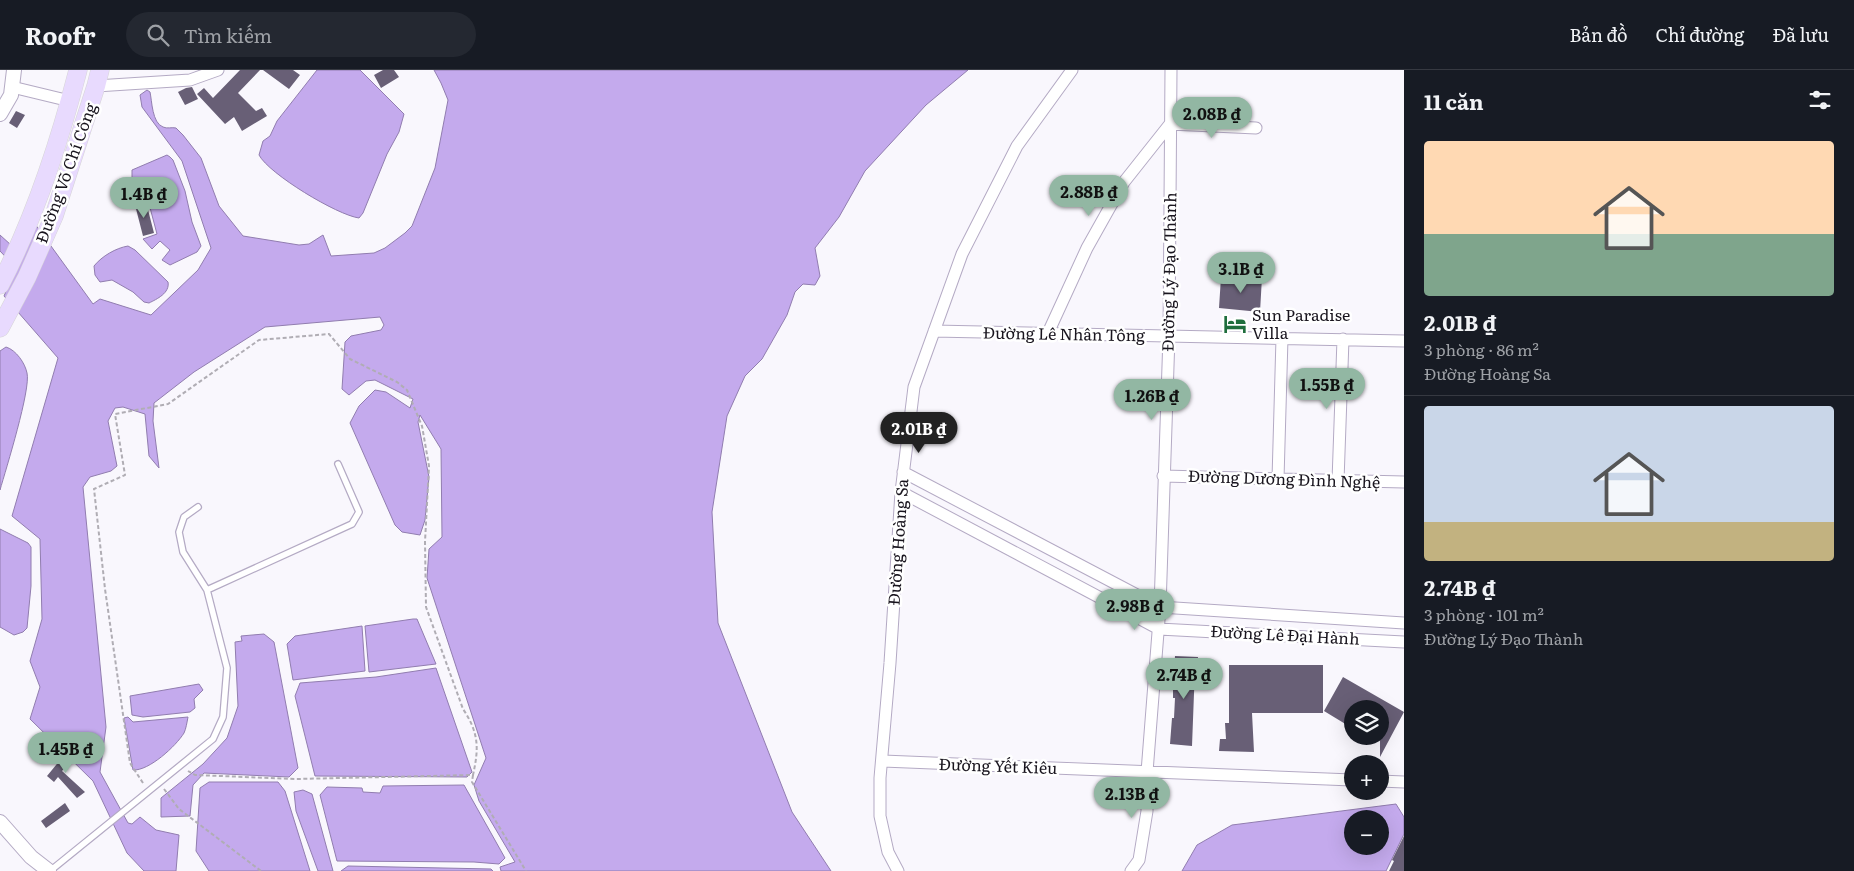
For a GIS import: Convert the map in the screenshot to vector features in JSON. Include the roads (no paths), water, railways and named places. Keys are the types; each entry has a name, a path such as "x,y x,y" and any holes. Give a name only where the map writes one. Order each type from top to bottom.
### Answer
{"main road":[{"name":"Đường Võ Chí Công","path":"0,285 28,226 57,145 78,70"},
{"name":"Đường Võ Chí Công","path":"0,328 27,276 54,216 98,78"}],"street":[{"path":"0,114 11,95 14,70"},
{"path":"98,78 190,80 218,70"},
{"name":"Đường Hoàng Sa","path":"898,871 888,852 880,816 880,778 883,761 901,492 914,387 962,254 1017,146 1072,70"},
{"name":"Đường Lý Đạo Thành","path":"1147,772 1160,607 1168,336 1171,70"},
{"path":"12,87 70,101"},
{"path":"1048,333 1087,248 1124,182 1170,124 1256,128"},
{"name":"Đường Lê Nhân Tông","path":"934,331 1404,341"},
{"path":"1278,479 1282,338"},
{"path":"1338,480 1343,339"},
{"name":"Đường Lê Đại Hành","path":"904,472 1160,607 1404,623"},
{"name":"Đường Dương Đình Nghệ","path":"1163,476 1404,482"},
{"name":"Đường Lê Đại Hành","path":"901,492 1159,629 1404,642"},
{"name":"Đường Yết Kiêu","path":"883,761 1344,780"},
{"path":"1131,871 1140,860 1147,811 1147,772"},
{"path":"1389,781 1404,782"},
{"path":"0,822 31,857 49,871"}],"lane":[{"path":"206,590 352,524 359,512 338,464"},
{"path":"49,871 212,739 223,717 227,668 206,590 183,552 179,532 184,517 198,507"}],"place":[{"name":"Sun Paradise Villa","path":"1235,324"}]}
